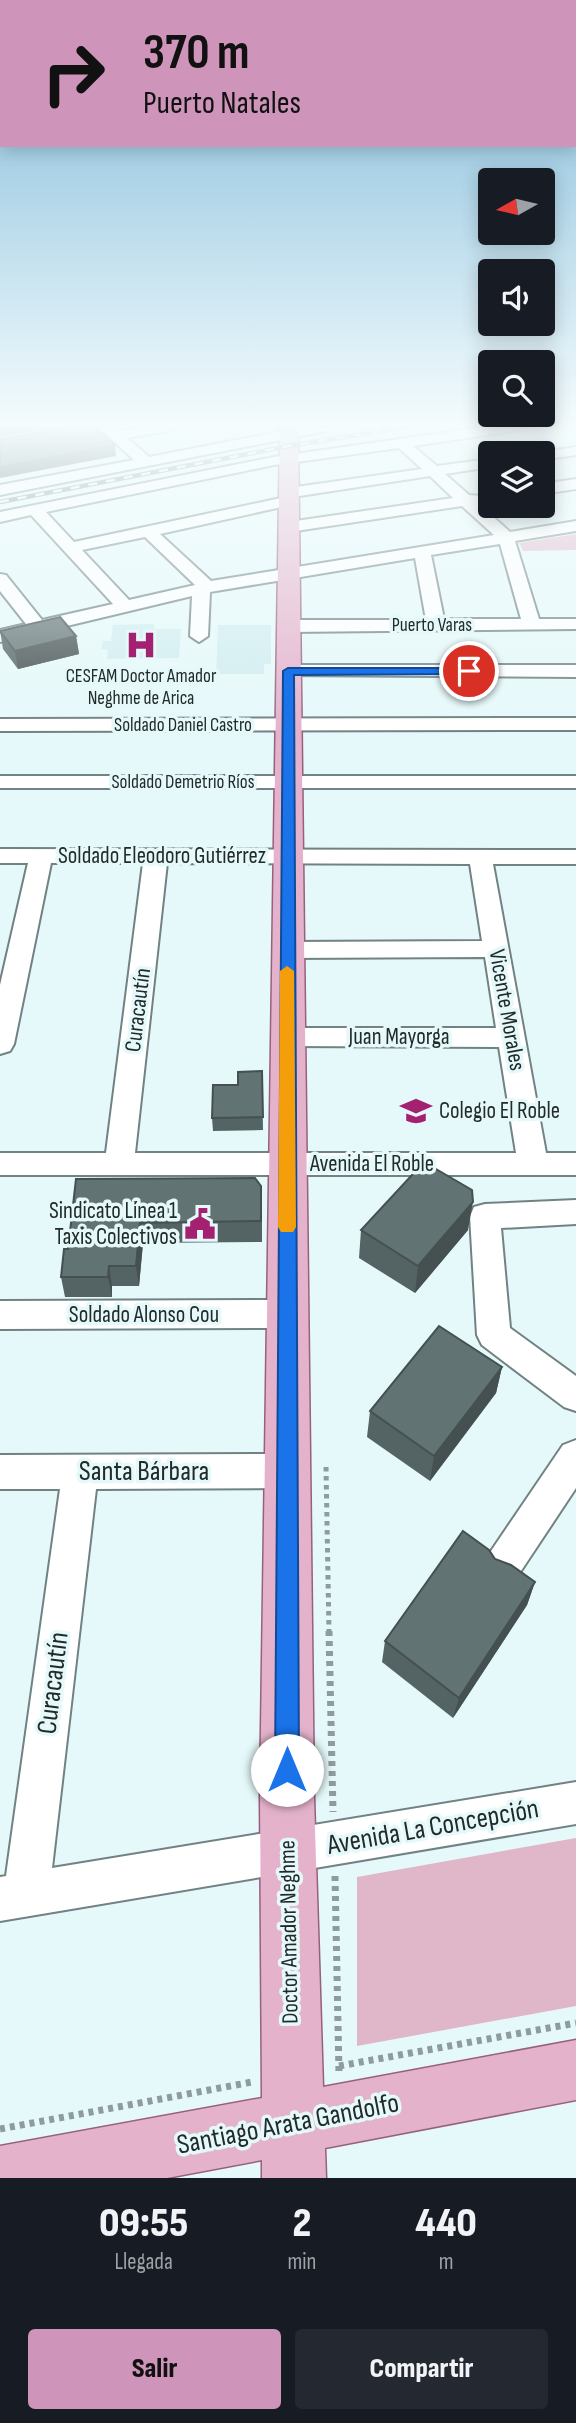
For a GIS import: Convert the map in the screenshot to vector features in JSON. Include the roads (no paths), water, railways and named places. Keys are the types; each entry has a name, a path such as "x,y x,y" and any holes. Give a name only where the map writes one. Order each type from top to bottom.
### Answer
{"main road":[{"name":"Doctor Amador Neghme","path":"289,529 288,1851 294,2150"},
{"name":"Santiago Arata Gandolfo","path":"0,2178 294,2150 576,2070"}],"street":[{"path":"52,529 125,606"},
{"path":"71,548 162,529"},
{"path":"497,529 506,537 532,625"},
{"path":"0,636 204,588 559,529"},
{"path":"148,531 204,588"},
{"path":"422,551 436,625"},
{"path":"0,579 38,627"},
{"path":"198,636 204,588"},
{"name":"Puerto Varas","path":"288,626 576,624"},
{"path":"288,671 576,671"},
{"name":"Soldado Daniel Castro","path":"0,725 576,724"},
{"name":"Soldado Demetrio Ríos","path":"0,782 576,782"},
{"name":"Soldado Eleodoro Gutiérrez","path":"0,856 576,857"},
{"path":"0,1044 41,856"},
{"name":"Curacautín","path":"119,1164 156,856"},
{"name":"Vicente Morales","path":"480,856 533,1164"},
{"path":"287,950 496,949"},
{"name":"Juan Mayorga","path":"287,1037 511,1038"},
{"name":"Avenida El Roble","path":"0,1164 576,1164"},
{"path":"576,1212 485,1216 494,1335 576,1396"},
{"name":"Soldado Alonso Cou","path":"0,1315 287,1314"},
{"path":"502,1567 576,1457"},
{"name":"Curacautín","path":"13,1897 80,1471"},
{"name":"Santa Bárbara","path":"0,1472 287,1471"},
{"name":"Avenida La Concepción","path":"13,1897 576,1803"}],"place":[{"name":"CESFAM Doctor Amador Neghme de Arica","path":"141,645"},
{"name":"Colegio El Roble","path":"416,1111"},
{"name":"Sindicato Línea 1 Taxis Colectivos","path":"200,1224"}]}
